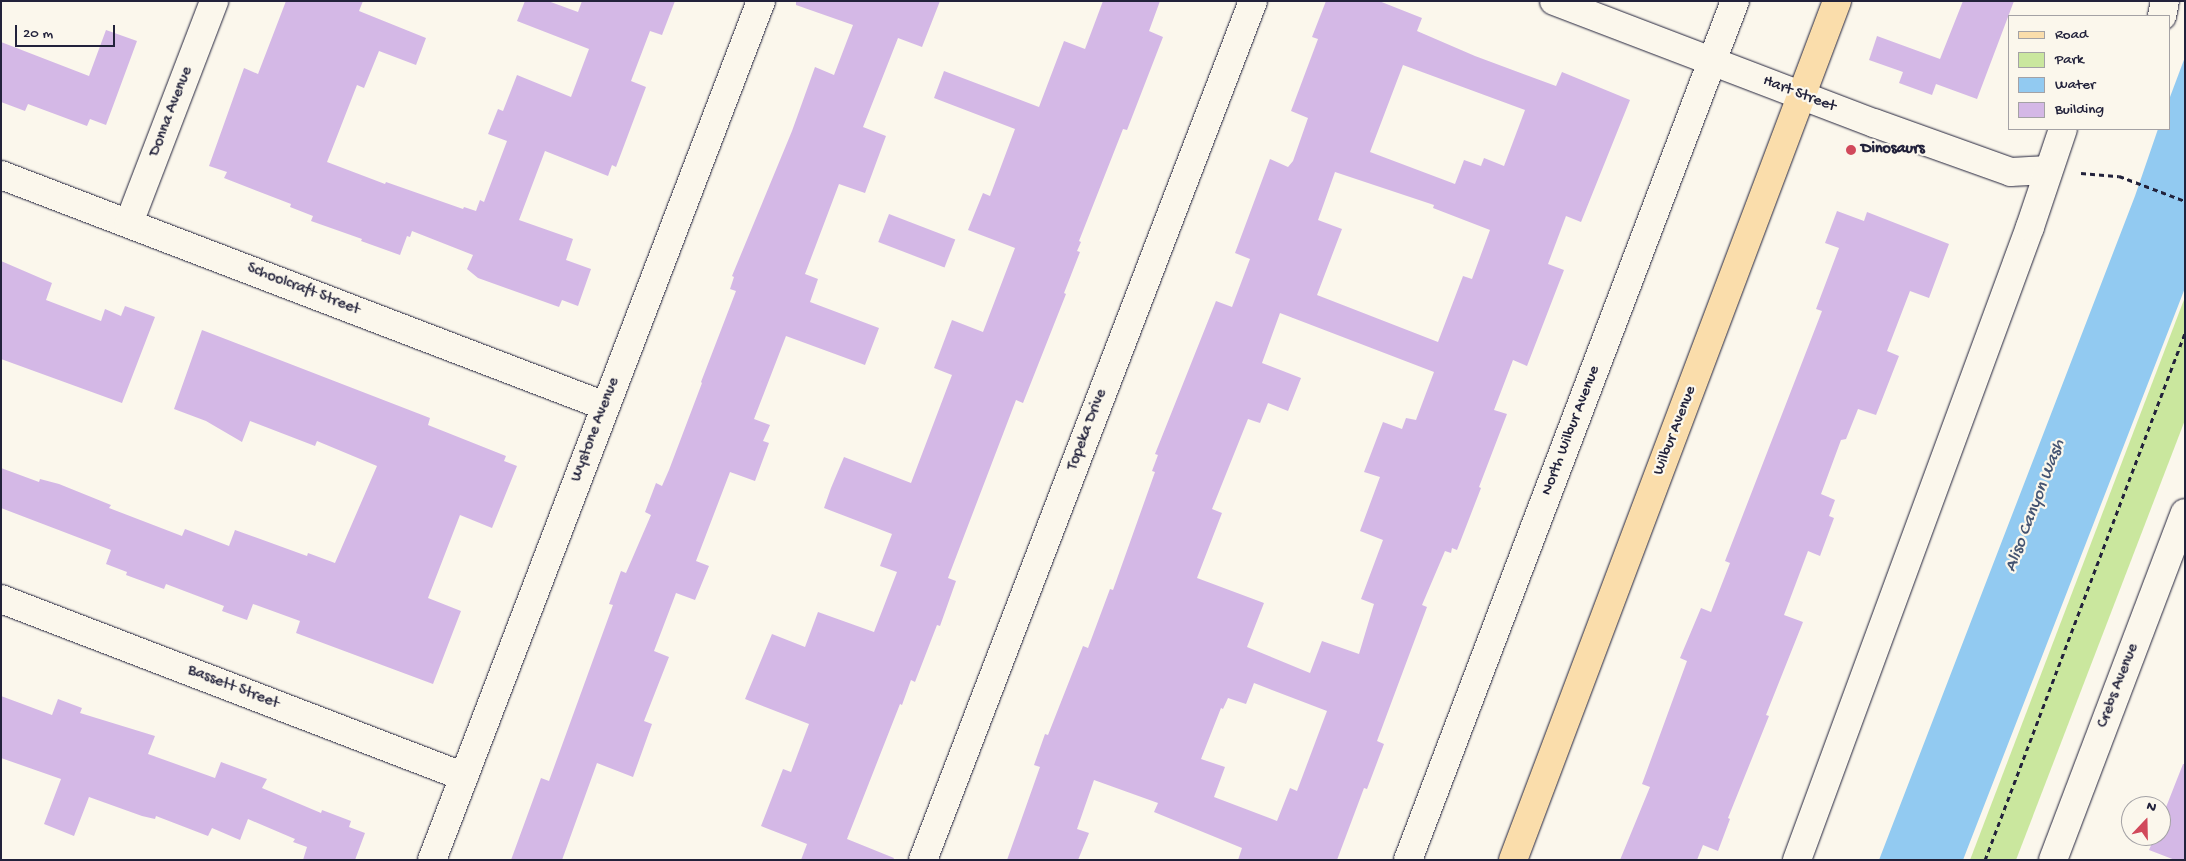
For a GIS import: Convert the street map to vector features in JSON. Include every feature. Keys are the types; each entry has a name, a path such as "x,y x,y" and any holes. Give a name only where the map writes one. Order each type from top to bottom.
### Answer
{"main road":[{"name":"Wilbur Avenue","path":"1513,860 1837,1"}],"street":[{"name":"Donna Avenue","path":"129,223 214,1"},
{"name":"Wystone Avenue","path":"432,860 761,1"},
{"name":"Topeka Drive","path":"924,860 1253,1"},
{"name":"Hart Street","path":"1554,1 2011,172 2048,170"},
{"name":"North Wilbur Avenue","path":"1408,860 1736,1"},
{"path":"2162,15 2166,1"},
{"path":"1797,860 2023,245 2063,130"},
{"name":"Schoolcraft Street","path":"1,175 605,406"},
{"name":"Crebs Avenue","path":"2053,860 2185,513"},
{"name":"Bassett Street","path":"1,599 464,777"}],"path":[{"path":"2120,176 2185,201"},
{"path":"1985,860 2185,333"}],"green space":[{"path":"2185,297 2185,420 2016,860 1970,860"}],"water":[{"name":"Aliso Canyon Wash","path":"2185,57 2185,288 1963,860 1879,860 2135,196 2158,130 2171,130 2171,94"}],"building":[{"path":"286,1 363,1 359,11 426,38 416,65 379,51 364,88 357,85 327,162 385,184 386,182 463,209 464,207 476,211 480,200 484,202 507,141 488,134 498,109 503,111 517,75 571,97 589,49 517,21 525,1 548,1 578,12 582,1 675,1 662,35 650,31 631,81 646,87 616,167 612,165 608,176 545,151 519,220 573,239 566,260 591,269 578,306 562,300 559,307 478,278 467,269 473,255 412,231 410,237 407,236 400,255 361,241 362,239 311,221 313,216 290,207 291,204 224,178 227,172 209,166 244,68 258,74"},
{"path":"796,1 940,1 922,47 898,38 863,127 886,136 865,193 839,184 805,274 818,279 810,302 879,328 865,365 786,336 754,419 770,425 763,441 769,443 755,481 730,472 696,561 709,566 695,600 676,593 654,651 669,657 644,721 652,724 633,777 597,763 562,860 511,860 541,778 549,781 613,605 609,604 621,571 626,573 651,515 645,512 656,483 662,486 669,470 736,291 730,289 734,277 732,276 792,131 815,67 834,75 853,25 796,5"},
{"path":"1103,1 1160,1 1149,31 1163,37 1127,130 1123,129 1079,241 1081,242 1077,251 1080,252 1064,293 1066,294 1023,403 1016,400 948,578 956,581 940,626 937,625 915,682 911,680 902,705 900,704 847,839 894,858 893,860 801,860 807,844 761,826 783,769 791,772 809,724 745,699 772,634 805,647 818,612 874,632 897,572 880,566 892,534 824,508 831,488 844,457 911,483 952,375 934,368 952,320 983,332 1015,248 968,230 983,193 990,196 1015,129 934,98 944,71 1039,107 1064,41 1085,49"},
{"path":"1326,1 1379,1 1422,18 1417,31 1475,56 1556,86 1562,72 1630,100 1581,222 1566,216 1548,264 1564,270 1527,366 1513,360 1494,410 1507,414 1479,487 1481,488 1457,550 1452,548 1451,553 1445,551 1422,605 1427,607 1377,741 1384,744 1367,789 1364,788 1337,860 1238,860 1242,848 1154,812 1158,803 1094,780 1077,829 1089,833 1078,860 1007,860 1040,767 1034,765 1045,734 1048,735 1083,646 1088,648 1110,589 1113,590 1155,472 1152,471 1158,455 1155,454 1216,301 1232,307 1250,259 1235,253 1270,159 1288,167 1293,161 1308,118 1291,111 1318,39 1312,37","holes":["1403,65 1525,110 1504,166 1484,158 1481,166 1464,160 1455,184 1370,152","1335,172 1434,205 1433,208 1490,230 1472,279 1463,276 1438,342 1317,295 1342,229 1318,220","1280,313 1434,372 1416,420 1406,418 1402,429 1383,422 1364,472 1380,477 1360,531 1383,540 1361,599 1374,604 1359,654 1322,641 1310,673 1247,647 1264,603 1197,578 1222,513 1212,509 1248,419 1260,423 1268,403 1288,411 1301,378 1262,363","1254,683 1327,711 1297,791 1290,788 1277,821 1214,797 1225,767 1201,759 1221,708 1223,709 1228,698 1246,704"]},
{"path":"1963,1 2014,1 1977,99 1936,84 1932,95 1899,83 1903,72 1869,60 1877,36 1940,59"},
{"path":"106,30 137,41 106,125 90,119 87,126 28,104 25,111 1,102 1,42 89,76"},
{"path":"1837,211 1864,221 1867,212 1949,244 1929,298 1910,291 1887,351 1899,356 1876,415 1858,409 1846,439 1841,440 1821,494 1835,500 1829,516 1834,518 1820,556 1808,551 1784,615 1803,622 1766,715 1769,716 1728,818 1730,819 1718,851 1703,845 1697,860 1620,860 1650,787 1642,784 1687,661 1680,658 1701,608 1711,612 1730,563 1725,561 1822,311 1816,309 1839,248 1825,243"},
{"path":"889,214 955,239 945,267 878,242"},
{"path":"1,261 52,283 46,300 101,321 105,309 121,316 125,306 155,317 122,403 1,359"},
{"path":"202,330 430,418 428,425 506,456 504,461 517,466 492,528 460,515 428,598 461,611 433,684 296,633 300,621 253,604 247,620 222,611 224,606 166,584 164,589 126,575 127,572 106,564 111,550 1,508 1,468 39,482 40,479 59,484 111,505 109,508 182,536 185,529 229,546 235,530 307,556 308,553 335,563 377,466 317,441 315,446 250,421 242,442 206,421 174,409"},
{"path":"1,696 52,715 58,699 82,708 80,713 155,736 148,754 215,778 221,762 267,779 262,788 321,813 322,810 351,821 349,827 365,833 355,860 303,860 307,847 293,842 295,839 248,819 240,840 212,828 208,836 156,816 155,819 142,816 89,797 74,836 44,824 61,779 1,758"},
{"path":"2183,764 2185,764 2185,860 2175,860 2149,850 2151,846 2171,846 2170,796"}],"place":[{"name":"Dinosaurs","path":"1851,150"}]}
